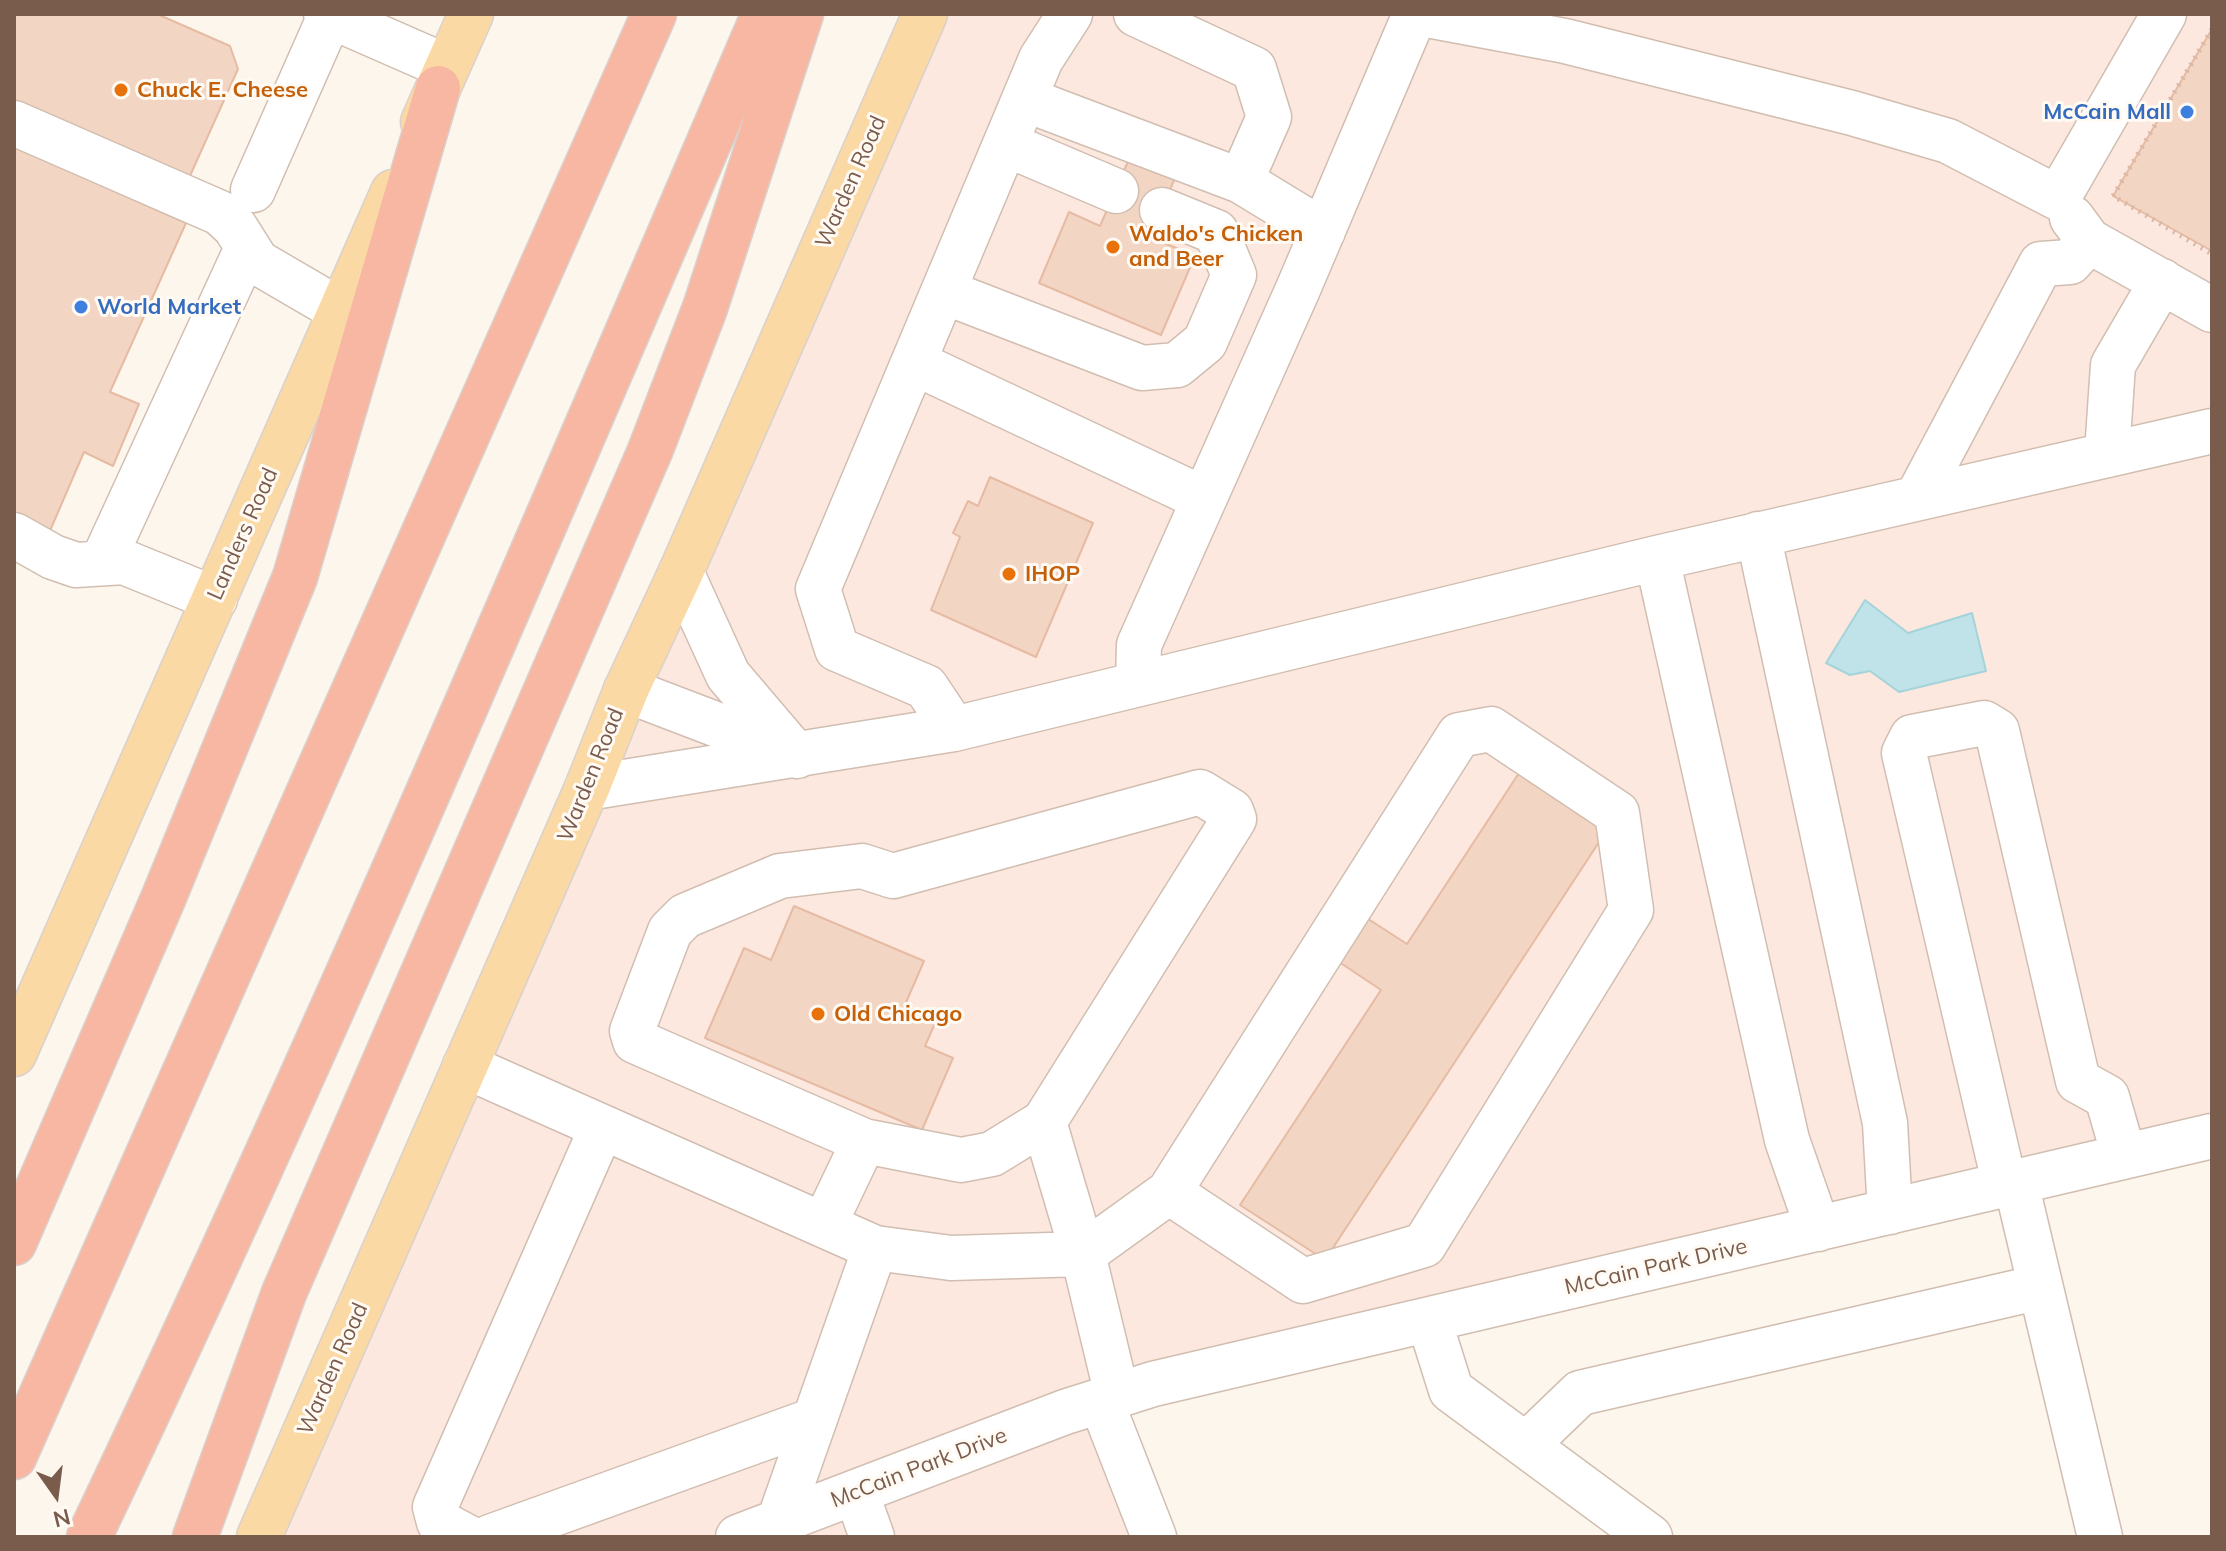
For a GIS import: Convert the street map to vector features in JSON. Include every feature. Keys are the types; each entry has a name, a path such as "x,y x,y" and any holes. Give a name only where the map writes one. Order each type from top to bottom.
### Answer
{"highway":[{"path":"14,1457 654,14"},
{"path":"89,1537 221,1257 553,506 764,14"},
{"path":"195,1537 284,1293 650,451 705,308 801,14"},
{"path":"14,1243 163,899 295,577 443,78"}],"main road":[{"name":"Landers Road","path":"14,1054 471,14"},
{"name":"Warden Road","path":"271,1527 626,690 681,572 925,14"}],"street":[{"path":"954,729 926,687 837,649 818,589 1027,100 1041,59 1070,14"},
{"path":"1136,14 1254,69 1269,117 1241,181"},
{"path":"1138,682 1139,645 1323,231 1415,14"},
{"path":"1421,14 1565,41 1852,113 1948,141 2058,198 2089,241 2212,310"},
{"path":"2058,198 2164,14"},
{"path":"253,190 328,15 443,78"},
{"path":"1027,100 1241,181 1323,231"},
{"path":"14,123 220,213 235,227 257,262 341,311"},
{"path":"1008,145 1116,191"},
{"path":"945,292 1142,368 1177,365 1205,342 1234,275 1216,232 1162,210"},
{"path":"1918,496 2041,264 2070,262 2089,241"},
{"path":"102,563 247,248"},
{"path":"2107,453 2113,365 2162,281"},
{"path":"915,363 1204,499"},
{"path":"587,788 954,729 1138,682 1918,496 2212,431"},
{"path":"1758,534 1885,1123 1890,1212"},
{"path":"14,535 53,557 76,565 124,562 215,599"},
{"path":"1657,558 1787,1140 1818,1229"},
{"path":"681,572 728,675 797,756"},
{"path":"626,690 797,756"},
{"path":"2100,1537 2040,1287 2010,1184 1904,753 1912,737 1984,723 1997,731 2078,1081 2107,1097 2124,1156"},
{"path":"465,1066 875,1248 951,1258 1083,1254 1169,1192 1459,735 1491,729 1617,813 1631,910 1424,1245 1303,1281 1169,1192"},
{"path":"1200,792 1231,811 1234,819 1044,1122 992,1154 961,1160 864,1141 635,1041 632,1031 670,931 685,916 780,876 862,866 893,876 1200,792"},
{"path":"1044,1122 1083,1254 1109,1398 1154,1537"},
{"path":"467,1537 439,1522 435,1507 602,1127"},
{"name":"McCain Park Drive","path":"738,1537 800,1523 856,1492 1109,1398 2212,1136"},
{"path":"824,1225 864,1141"},
{"path":"800,1523 814,1420 875,1248"},
{"path":"1526,1445 1580,1393 2040,1287"},
{"path":"1429,1320 1451,1390 1650,1537"},
{"path":"490,1537 814,1420"},
{"path":"856,1492 872,1537"}],"path":[{"path":"2212,29 2113,196 2212,254"}],"shaded area":[{"name":"McCain Mall","path":"918,14 2212,14 2212,1139 1101,1401 1154,1537 259,1537"}],"water":[{"path":"1865,600 1908,633 1972,613 1986,671 1899,692 1870,671 1850,675 1826,663"}],"building":[{"name":"Chuck E. Cheese","path":"14,14 157,14 230,46 238,69 185,187 14,111"},
{"name":"McCain Mall","path":"2212,29 2212,251 2113,196"},
{"name":"World Market","path":"14,146 186,223 110,392 139,404 113,466 84,452 46,540 14,526"},
{"name":"Waldo's Chicken and Beer","path":"1129,159 1175,178 1150,237 1195,256 1161,335 1039,283 1069,212 1100,226"},
{"name":"IHOP","path":"990,477 1093,523 1036,657 931,610 960,537 953,533 968,501 978,506"},
{"path":"1519,773 1607,830 1325,1260 1240,1205 1381,990 1330,956 1359,913 1407,944"},
{"name":"Old Chicago","path":"794,906 924,961 904,1007 936,1021 925,1046 953,1058 922,1130 705,1038 744,948 771,960"}],"place":[{"name":"Chuck E. Cheese","path":"121,90"},
{"name":"McCain Mall","path":"2187,112"},
{"name":"Waldo's Chicken and Beer","path":"1113,247"},
{"name":"World Market","path":"81,307"},
{"name":"IHOP","path":"1009,574"},
{"name":"Old Chicago","path":"818,1014"}]}
